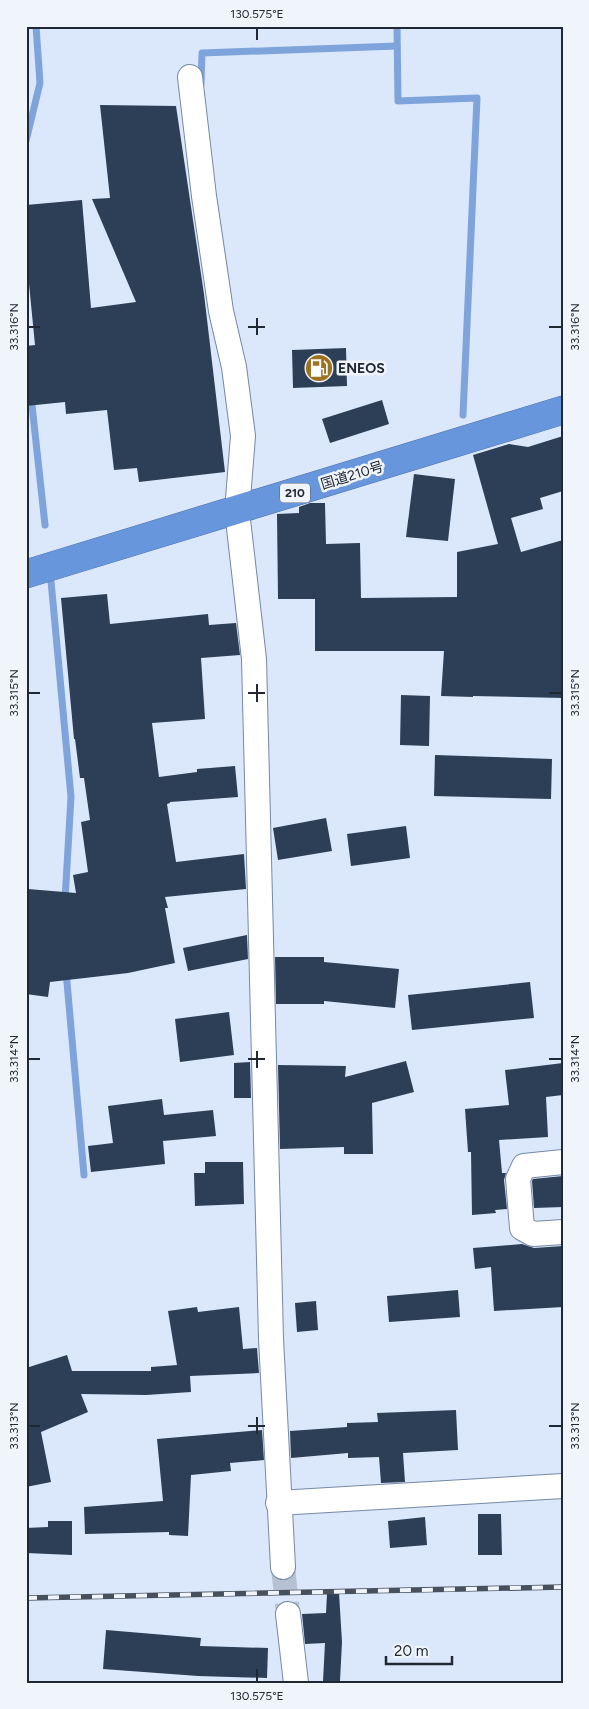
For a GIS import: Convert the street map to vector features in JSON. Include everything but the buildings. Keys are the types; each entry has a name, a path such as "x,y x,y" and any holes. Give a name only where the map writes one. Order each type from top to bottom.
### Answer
{"highway":[{"name":"国道210号","path":"26,574 563,410"}],"street":[{"path":"190,77 219,302 234,367 244,436 237,511 254,659 271,1330 282,1567"},
{"path":"563,1162 524,1166 518,1179 522,1228 533,1234 563,1232"},
{"path":"278,1503 563,1486"},
{"path":"288,1614 296,1683"}],"waterway":[{"path":"26,141 40,83 36,26"},
{"path":"397,26 398,101 477,98 463,415"},
{"path":"201,84 202,53 397,46"},
{"path":"31,396 45,525"},
{"path":"51,581 71,797 65,900"},
{"path":"66,971 84,1175"}],"tunnel":[{"path":"283,1567 288,1614"}],"railway":[{"path":"26,1598 563,1587"}],"place":[{"name":"ENEOS","path":"319,368"}]}
